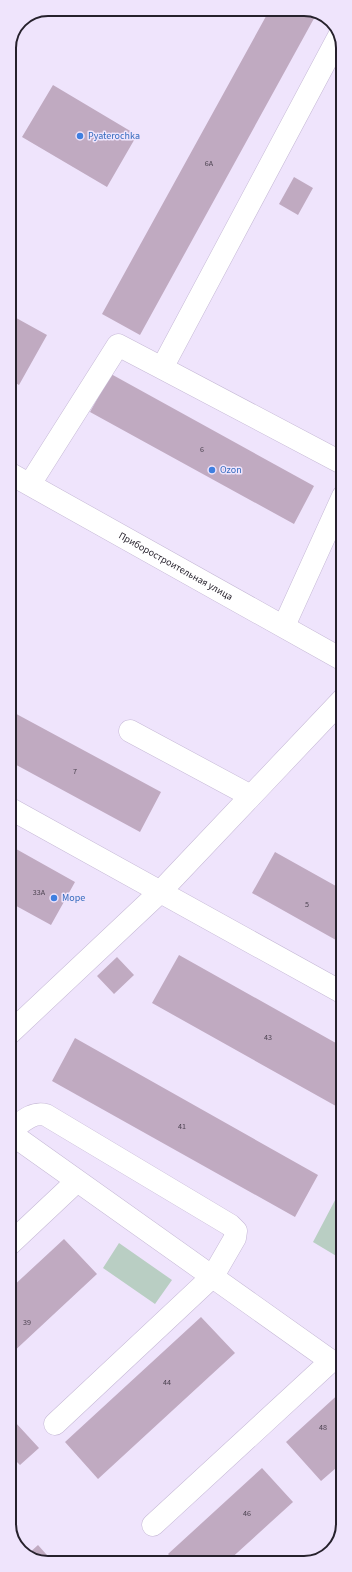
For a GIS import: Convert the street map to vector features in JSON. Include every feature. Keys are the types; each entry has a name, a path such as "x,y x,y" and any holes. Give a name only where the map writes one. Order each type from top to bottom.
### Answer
{"main road":[{"path":"162,368 335,43"},
{"path":"30,484 118,345 336,461"},
{"name":"Приборостроительная улица","path":"16,477 336,656"},
{"path":"284,626 336,509"},
{"path":"16,1028 161,891 336,706"},
{"path":"130,731 251,796"},
{"path":"16,812 336,989"},
{"path":"16,1128 38,1113 46,1115 230,1225 236,1231 235,1238 213,1276 55,1424"},
{"path":"16,1136 213,1276 336,1354"},
{"path":"16,1238 77,1181"},
{"path":"153,1525 336,1356"}],"green space":[{"path":"336,1198 336,1256 313,1242"},
{"path":"119,1243 172,1280 155,1304 103,1268"}],"building":[{"path":"266,16 306,16 314,18 140,335 102,314"},
{"name":"Pyaterochka","path":"53,85 137,135 107,187 22,137"},
{"path":"294,177 313,188 298,215 279,204"},
{"path":"16,318 47,335 19,385 16,383"},
{"path":"111,374 314,486 294,524 90,412"},
{"path":"16,714 161,792 140,832 16,765"},
{"path":"16,849 75,882 51,925 16,906"},
{"path":"275,852 336,886 336,940 252,893"},
{"path":"179,955 336,1043 336,1106 152,1003"},
{"path":"117,957 134,975 114,994 97,976"},
{"path":"75,1038 318,1175 295,1217 52,1081"},
{"path":"64,1239 97,1274 16,1349 16,1283"},
{"path":"201,1317 235,1353 98,1479 65,1442"},
{"path":"336,1396 336,1468 321,1481 286,1442"},
{"path":"16,1423 39,1448 20,1465 16,1461"},
{"path":"262,1468 293,1502 234,1556 170,1556 168,1554"},
{"path":"38,1545 48,1556 36,1554 31,1551"}],"place":[{"name":"Pyaterochka","path":"80,136"},
{"name":"Ozon","path":"212,470"},
{"name":"Море","path":"54,898"}]}
